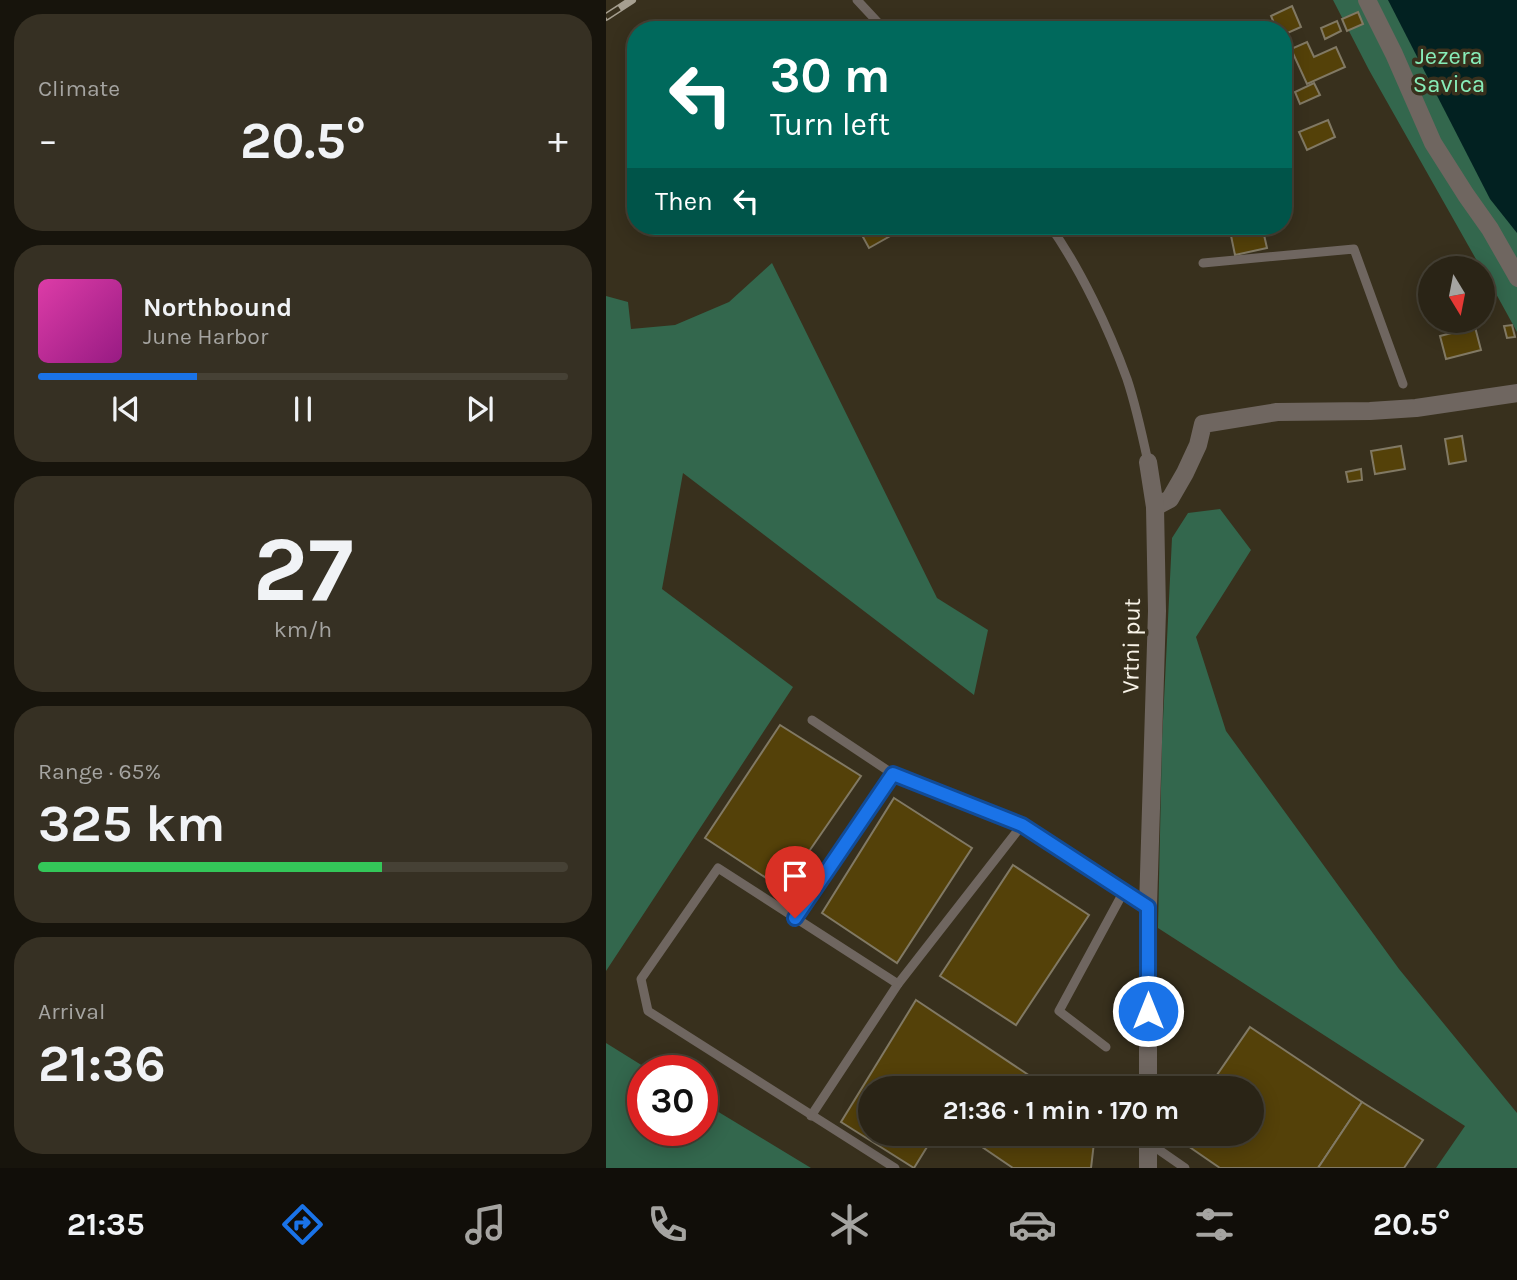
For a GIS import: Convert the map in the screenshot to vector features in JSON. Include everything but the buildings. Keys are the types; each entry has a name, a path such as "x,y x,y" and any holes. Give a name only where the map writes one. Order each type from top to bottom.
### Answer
{"street":[{"path":"1367,0 1433,143 1490,229 1518,278"},
{"path":"1155,508 1170,499 1185,473 1198,445 1203,424 1277,412 1416,408 1518,393"},
{"name":"Vrtni put","path":"1148,462 1155,508 1157,611 1148,907 1148,1076"},
{"path":"1147,1168 1148,1146"}],"lane":[{"path":"857,0 877,21"},
{"name":"Vrtni put","path":"1056,235 1099,313 1127,379 1148,462"},
{"path":"1203,263 1354,249 1403,384"},
{"path":"812,720 893,774 1022,825 1148,907"},
{"path":"795,918 893,774"},
{"path":"811,1116 898,984 1022,825"},
{"path":"895,1168 648,1011 641,979 718,868 898,984"},
{"path":"1106,1047 1059,1011 1123,891"},
{"path":"1158,1146 1185,1168"}],"green space":[{"name":"Jezera Savica","path":"1333,0 1517,0 1517,332 1495,292 1495,256 1474,256 1369,70"},
{"path":"772,263 937,598 988,630 974,695 683,473 662,589 793,687 606,971 606,296 628,302 631,329 675,325 729,302"},
{"path":"1220,509 1251,550 1196,637 1226,731 1399,969 1517,1113 1517,1168 1436,1168 1465,1126 1158,928 1162,741 1172,538 1188,513"},
{"path":"606,1043 627,1056 627,1146 718,1146 718,1112 811,1168 606,1168"}],"water":[{"path":"1388,0 1517,0 1517,233 1490,199"}],"railway":[{"path":"606,17 632,0"}],"route":[{"path":"795,918 893,774 1022,825 1148,907 1148,1011"}]}
